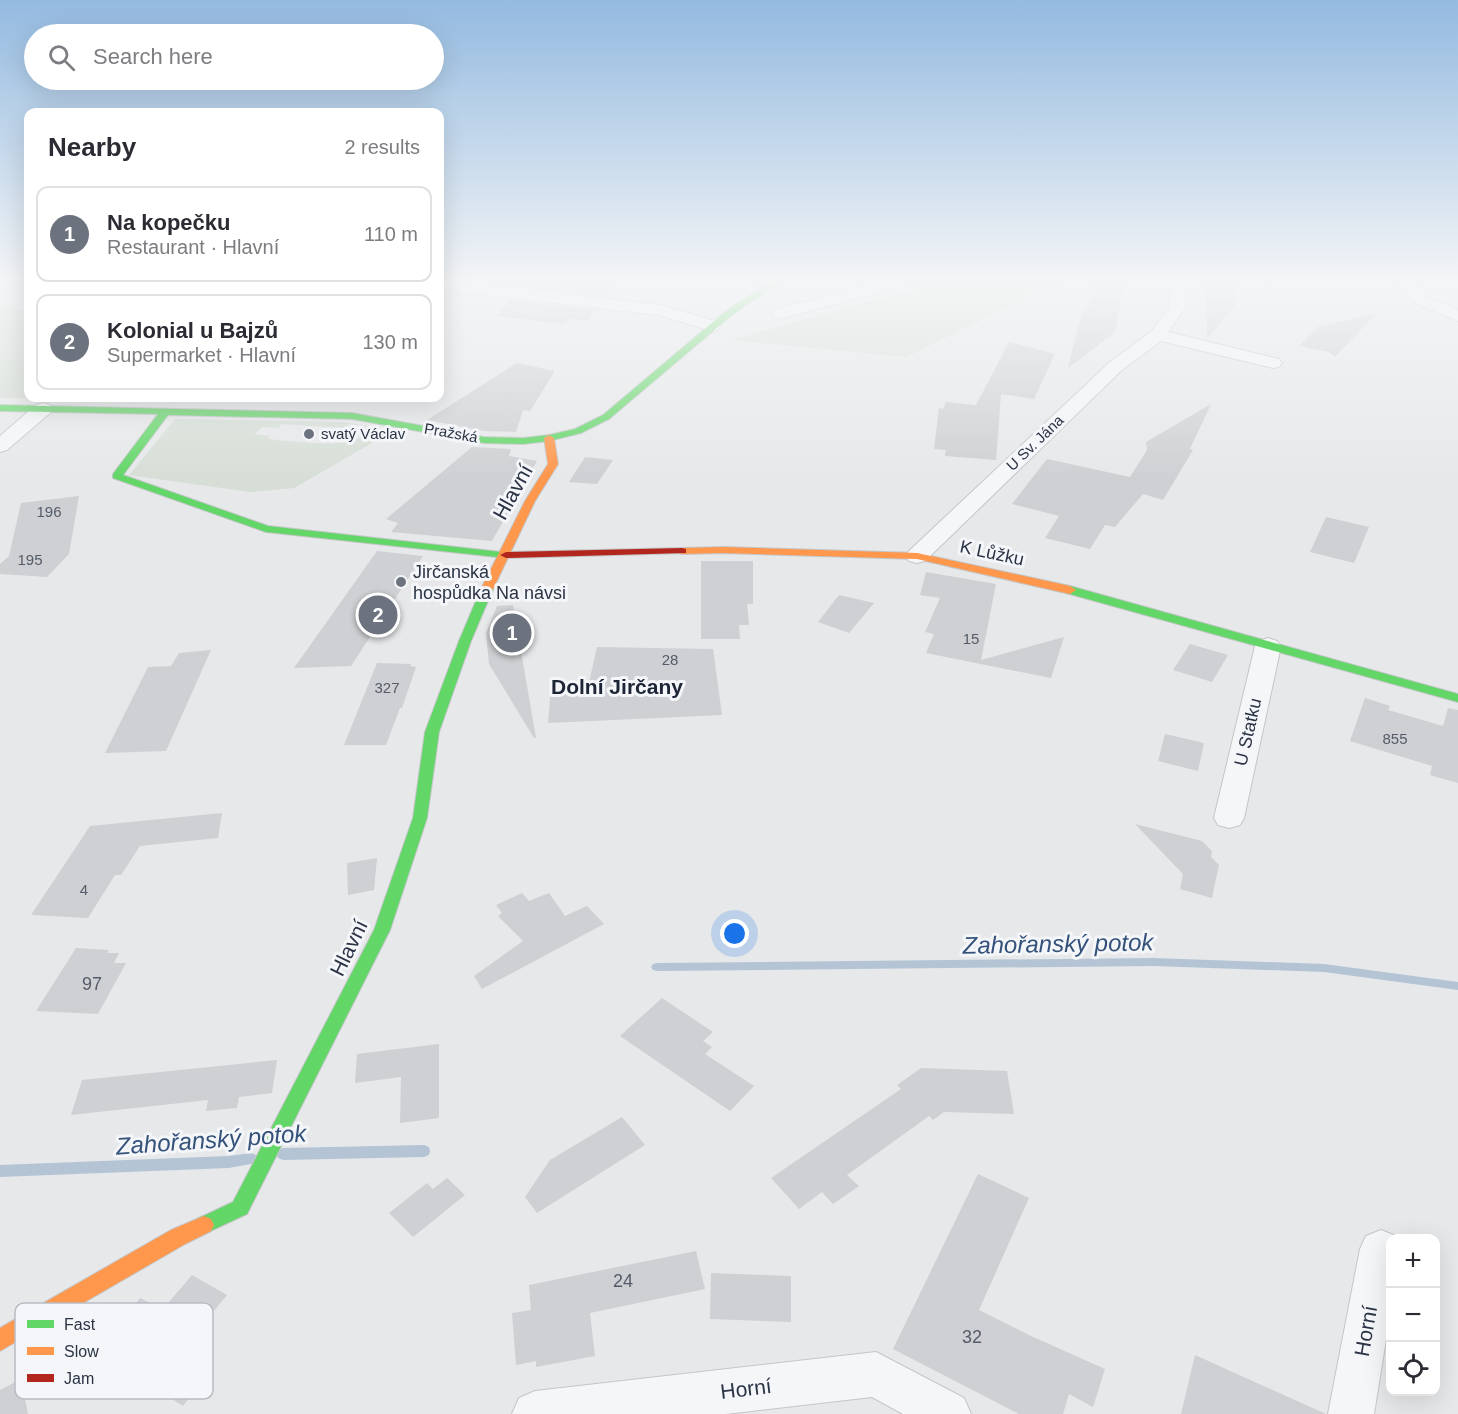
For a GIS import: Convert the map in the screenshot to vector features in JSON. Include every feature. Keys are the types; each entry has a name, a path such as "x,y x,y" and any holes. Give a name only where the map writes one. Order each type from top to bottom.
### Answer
{"street":[{"name":"Pražská","path":"0,408 352,416 484,440 523,441 578,431 606,417 689,346"},
{"name":"U Sv. Jána","path":"917,556 1116,366 1143,346"},
{"path":"1203,346 1273,363"},
{"path":"0,446 43,410"},
{"name":"K Lůžku","path":"165,412 117,477 266,529 503,555 723,550 917,556 1045,583 1458,698"},
{"name":"Hlavní","path":"64,1303 178,1237 240,1208 382,930 420,818 432,732 465,641 503,555 530,501 553,464 549,438"},
{"name":"U Statku","path":"1229,818 1268,646"},
{"name":"Horní","path":"1351,1414 1381,1249"},
{"name":"Hlavní","path":"0,1340 15,1331"},
{"name":"Horní","path":"535,1414 876,1374 948,1414"}],"shaded area":[{"path":"0,346 24,346 24,398 0,398"},
{"path":"793,346 928,346 906,357"},
{"path":"175,419 340,422 378,427 383,433 374,442 294,488 250,492 129,475","holes":["282,424 346,428 349,424 366,426 362,436 342,443 268,439 270,436 255,434 262,427 278,428"]}],"building":[{"path":"1007,346 1024,346 1055,354 1034,399 1001,394 996,460 945,456 946,450 934,449 939,408 943,409 946,402 976,405"},
{"path":"1073,346 1097,346 1068,368"},
{"path":"1299,346 1346,346 1335,357 1329,352"},
{"path":"517,363 555,371 530,411 523,410 516,432 484,431 427,420"},
{"path":"1211,404 1190,449 1193,450 1163,500 1143,494 1115,527 1105,525 1090,549 1045,538 1059,516 1012,504 1047,459 1130,477 1147,450 1146,442"},
{"path":"472,447 511,449 509,456 537,461 492,541 391,532 398,523 386,519"},
{"path":"585,457 613,460 597,484 569,482"},
{"path":"79,496 69,554 47,577 0,574 0,564 9,556 21,503"},
{"path":"1326,517 1369,527 1354,563 1310,552"},
{"path":"377,551 423,556 351,666 294,668"},
{"path":"701,561 753,561 753,604 747,604 749,625 739,625 740,639 701,639"},
{"path":"926,572 996,584 981,660 1064,637 1051,678 926,653 934,634 925,632 940,598 920,595"},
{"path":"839,595 874,603 849,633 818,622"},
{"path":"513,605 536,738 489,664 486,633 497,606"},
{"path":"1190,644 1228,655 1212,682 1173,670"},
{"path":"597,647 713,649 722,715 548,723 551,687 587,691"},
{"path":"211,650 166,751 105,753 148,667 171,666 179,653"},
{"path":"377,663 411,664 410,666 416,667 402,708 400,708 386,745 344,745"},
{"path":"1365,698 1390,706 1388,710 1443,726 1448,708 1458,710 1458,783 1430,775 1432,766 1350,741"},
{"path":"1165,734 1204,743 1198,771 1158,761"},
{"path":"222,813 218,838 140,846 121,875 115,875 88,918 31,915 90,826"},
{"path":"1135,824 1202,841 1212,851 1211,857 1219,865 1212,898 1180,889 1183,874"},
{"path":"377,858 374,890 348,895 347,863"},
{"path":"522,893 529,901 549,893 565,916 587,906 604,924 482,989 474,976 523,941 498,916 502,913 496,905"},
{"path":"76,948 109,950 107,953 119,953 114,963 126,963 98,1014 36,1011"},
{"path":"662,998 713,1032 703,1041 712,1047 705,1054 754,1086 730,1111 620,1036"},
{"path":"439,1044 439,1118 400,1123 401,1077 355,1083 357,1054"},
{"path":"277,1060 272,1093 239,1097 237,1108 206,1111 208,1100 71,1115 82,1080"},
{"path":"921,1068 1007,1071 1014,1114 944,1112 933,1120 929,1116 847,1175 859,1186 833,1204 822,1192 799,1209 771,1178 901,1089 897,1085"},
{"path":"622,1117 645,1145 537,1213 525,1197 550,1160"},
{"path":"978,1174 1029,1198 979,1310 1105,1369 1093,1407 1069,1394 1063,1414 1019,1414 893,1349"},
{"path":"447,1178 465,1195 413,1237 389,1213 427,1183 433,1189"},
{"path":"696,1251 705,1289 590,1313 595,1356 536,1367 536,1361 516,1365 512,1313 531,1310 529,1285"},
{"path":"711,1273 791,1276 791,1322 710,1319"},
{"path":"192,1275 227,1295 213,1312 213,1303 168,1303"},
{"path":"140,1298 150,1303 136,1303"},
{"path":"1195,1355 1326,1414 1181,1414"},
{"path":"15,1382 15,1399 25,1399 28,1414 0,1414 0,1390"},
{"path":"172,1399 189,1399 183,1406"}],"waterway":[{"name":"Zahořanský potok","path":"657,967 1154,962 1324,968 1458,986"},
{"name":"Zahořanský potok","path":"283,1154 424,1151"},
{"name":"Zahořanský potok","path":"0,1171 229,1162 251,1159"}],"traffic: fast":[{"path":"0,408 352,416 484,440 523,441 578,431 606,417 690,346"},
{"path":"165,412 117,476 266,529 506,555"},
{"path":"204,1225 240,1208 382,930 420,818 432,732 465,641 487,589"},
{"path":"1070,590 1458,698"}],"traffic: slow":[{"path":"487,589 530,501 553,464 549,438"},
{"path":"682,551 723,550 917,556 1070,590"},
{"path":"64,1303 178,1237 204,1225"},
{"path":"0,1340 15,1331"}],"traffic: jam":[{"path":"506,555 682,551"}],"place":[{"name":"svatý Václav","path":"309,434"},
{"name":"Jirčanská hospůdka Na návsi","path":"401,582"},
{"name":"Kolonial u Bajzů","path":"378,615"},
{"name":"Na kopečku","path":"512,633"}],"district":[{"name":"Dolní Jirčany","path":"617,687"}]}
